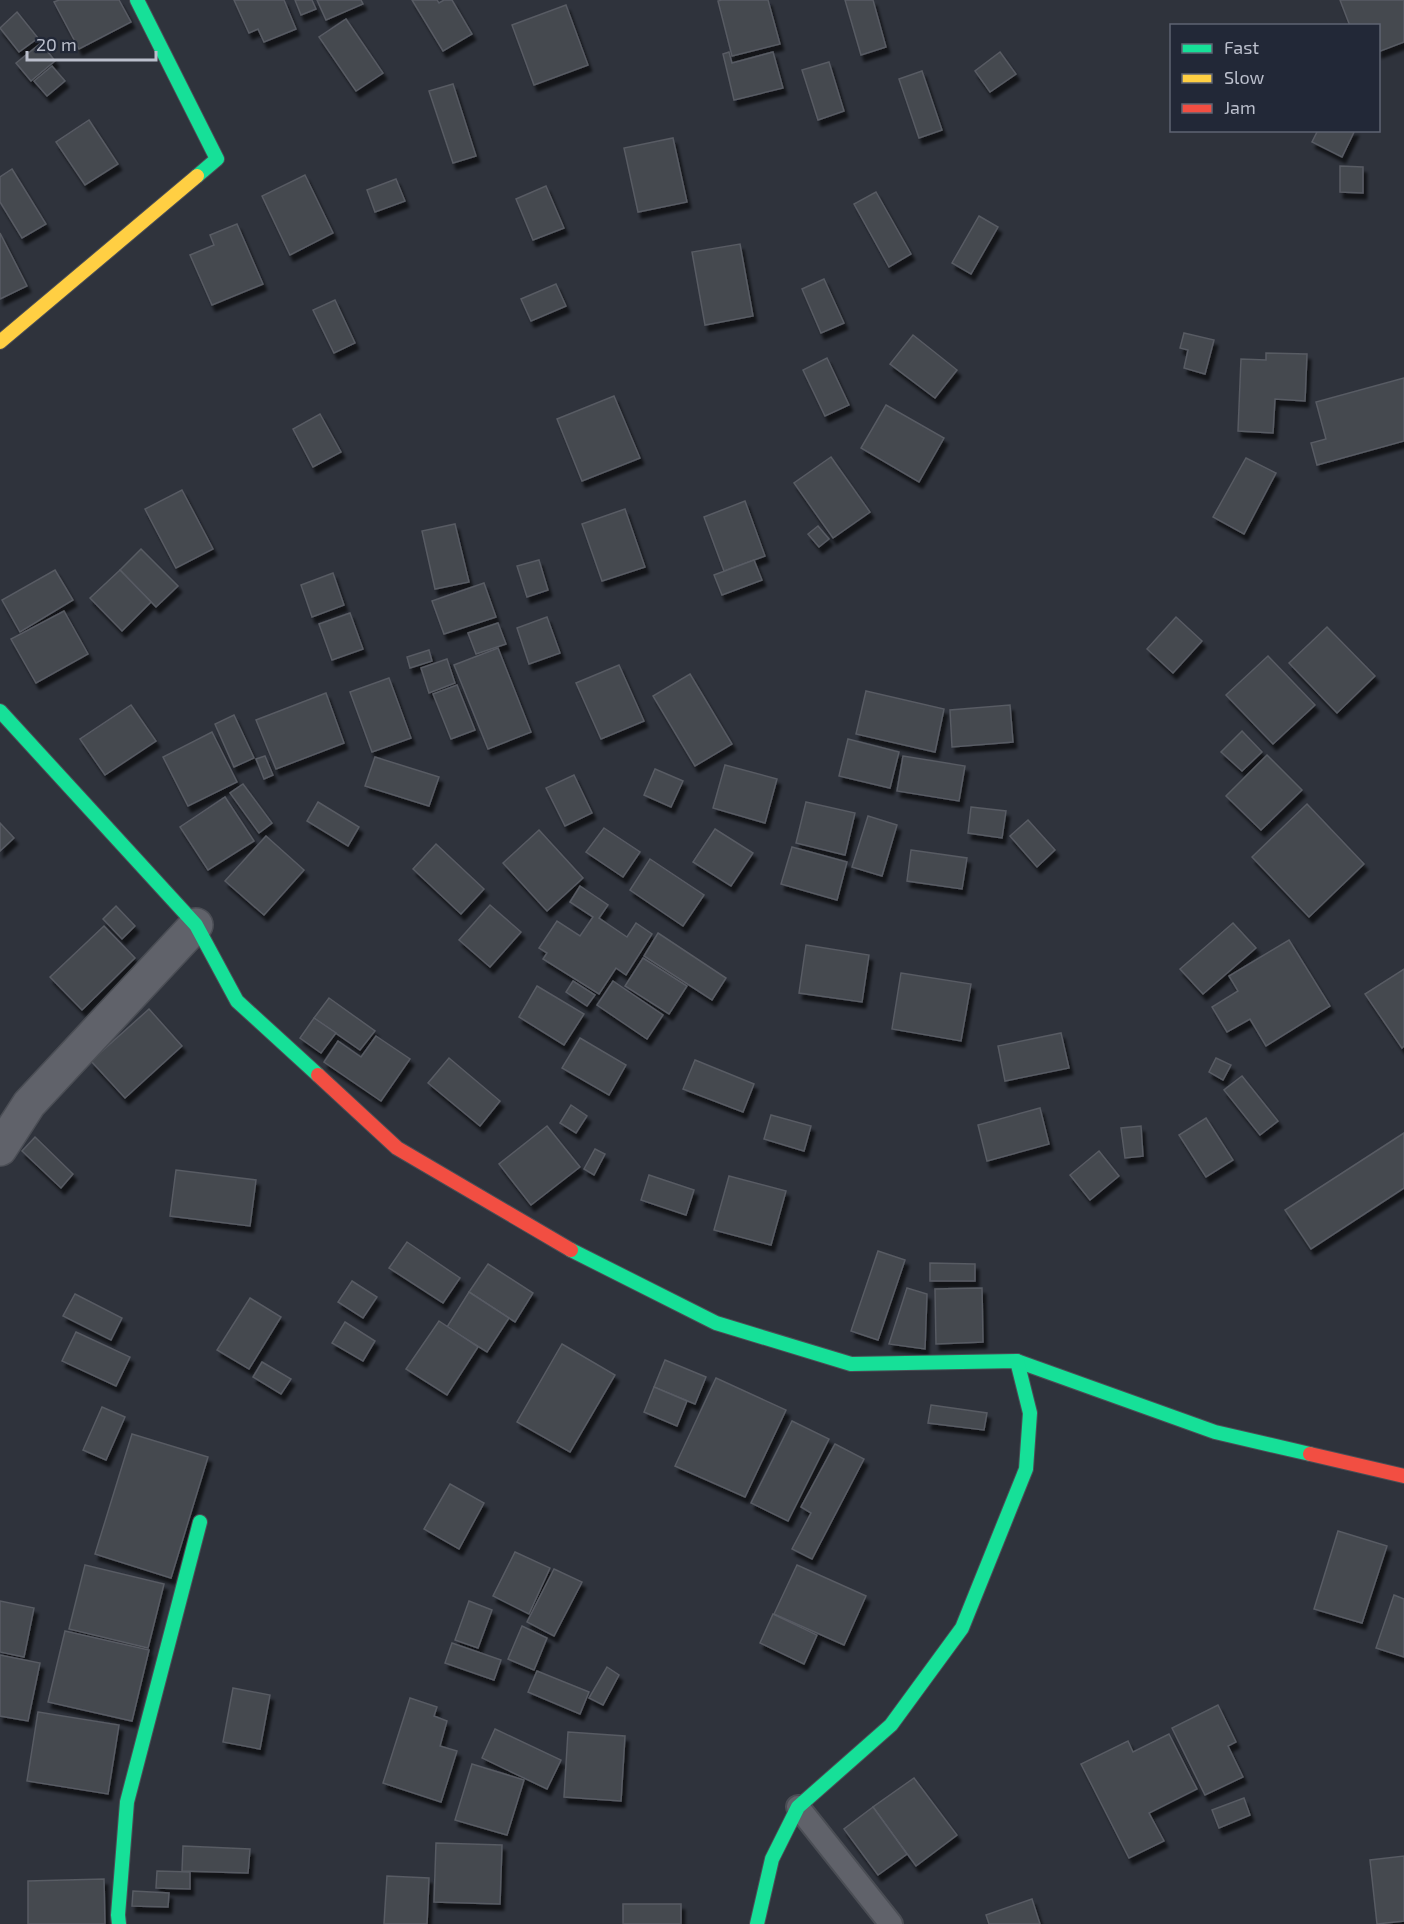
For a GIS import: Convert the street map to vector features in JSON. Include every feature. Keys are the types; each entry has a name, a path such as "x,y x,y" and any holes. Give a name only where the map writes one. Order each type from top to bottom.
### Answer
{"street":[{"path":"0,342 217,159 137,0"},
{"path":"0,711 196,925 237,1002 397,1148 558,1244 716,1323 851,1364 1017,1362 1215,1432 1404,1476"},
{"path":"0,1149 29,1104 196,925"},
{"path":"757,1924 772,1859 798,1807 891,1725 962,1628 1026,1469 1030,1413 1017,1362"},
{"path":"119,1924 127,1802 200,1522"}],"lane":[{"path":"798,1807 891,1924"}],"building":[{"path":"59,0 119,0 131,22 79,49 54,2"},
{"path":"234,0 284,0 296,29 264,42 258,29 249,33"},
{"path":"295,0 312,0 316,9 301,15"},
{"path":"317,0 361,0 363,4 326,20"},
{"path":"412,0 437,0 439,3 452,0 472,34 443,51"},
{"path":"768,0 780,44 732,56 718,1"},
{"path":"845,0 873,0 886,47 861,55"},
{"path":"1340,0 1404,0 1404,42 1380,51 1380,24 1349,24"},
{"path":"566,5 588,65 534,85 512,25"},
{"path":"17,12 38,38 19,52 0,28"},
{"path":"346,19 383,73 356,91 319,37"},
{"path":"41,43 55,61 31,81 16,63"},
{"path":"729,52 732,63 773,52 783,88 734,100 723,54"},
{"path":"1000,52 1016,74 990,92 975,71"},
{"path":"829,62 844,111 818,120 802,70"},
{"path":"52,66 65,81 47,96 34,81"},
{"path":"922,71 942,130 919,138 899,79"},
{"path":"453,84 476,156 453,163 429,91"},
{"path":"89,120 118,164 85,185 56,142"},
{"path":"1317,132 1354,132 1342,157 1312,142"},
{"path":"673,138 687,202 638,212 624,148"},
{"path":"1340,166 1363,167 1363,193 1340,192"},
{"path":"12,169 46,224 22,238 0,202 0,177"},
{"path":"305,175 333,233 290,255 262,196"},
{"path":"396,179 405,201 375,212 367,190"},
{"path":"546,186 564,228 533,240 516,199"},
{"path":"876,192 911,254 889,267 854,204"},
{"path":"979,216 998,227 971,274 952,263"},
{"path":"237,224 263,284 212,305 190,255 214,245 210,235"},
{"path":"0,233 27,286 0,299"},
{"path":"740,244 753,316 705,325 692,252"},
{"path":"824,279 844,323 821,333 802,289"},
{"path":"556,284 566,306 531,321 521,299"},
{"path":"335,300 355,343 334,353 313,310"},
{"path":"1184,333 1214,340 1205,374 1184,368 1188,350 1180,348"},
{"path":"913,335 957,370 935,398 890,364"},
{"path":"1266,353 1307,354 1305,401 1275,399 1273,433 1238,431 1241,359 1266,360"},
{"path":"827,358 849,405 825,416 803,370"},
{"path":"1404,378 1404,441 1317,465 1311,443 1326,439 1316,402"},
{"path":"614,396 640,458 582,481 557,419"},
{"path":"886,405 944,438 919,482 861,448"},
{"path":"320,414 341,452 313,467 293,429"},
{"path":"831,457 870,512 833,538 794,483"},
{"path":"1246,458 1276,473 1244,534 1213,517"},
{"path":"182,490 213,549 176,568 145,509"},
{"path":"745,501 765,556 724,571 704,517"},
{"path":"625,509 645,567 602,581 582,524"},
{"path":"455,524 469,582 435,589 422,531"},
{"path":"818,526 829,539 819,547 808,534"},
{"path":"141,549 178,586 156,607 120,570"},
{"path":"539,560 548,590 527,597 517,566"},
{"path":"754,560 762,580 722,595 714,575"},
{"path":"55,570 73,600 20,632 2,600"},
{"path":"120,570 151,602 122,631 90,598"},
{"path":"333,573 344,605 312,617 301,585"},
{"path":"484,583 496,617 444,634 432,601"},
{"path":"64,611 88,654 36,683 11,639"},
{"path":"350,613 363,649 332,660 319,624"},
{"path":"547,617 560,653 529,664 517,628"},
{"path":"1176,617 1202,641 1173,673 1147,649"},
{"path":"498,623 506,644 476,654 468,633"},
{"path":"1327,627 1375,676 1337,713 1289,663"},
{"path":"498,648 531,732 488,749 454,665"},
{"path":"429,650 432,661 410,668 407,657"},
{"path":"1268,656 1315,705 1273,744 1226,695"},
{"path":"447,659 455,683 429,693 421,668"},
{"path":"619,665 644,721 601,739 576,683"},
{"path":"690,674 732,744 695,766 653,696"},
{"path":"389,678 411,738 372,752 350,692"},
{"path":"457,685 475,730 451,739 433,694"},
{"path":"866,691 944,709 935,752 856,734"},
{"path":"326,693 344,743 276,769 256,720"},
{"path":"131,705 156,741 105,775 80,739"},
{"path":"1010,705 1013,742 952,747 950,710"},
{"path":"234,715 254,758 234,767 215,724"},
{"path":"1242,731 1262,752 1242,771 1221,752"},
{"path":"212,732 237,782 188,806 163,757"},
{"path":"848,739 899,752 890,788 839,776"},
{"path":"1267,755 1302,790 1261,830 1226,796"},
{"path":"265,756 273,775 264,779 256,759"},
{"path":"903,756 965,766 959,801 897,791"},
{"path":"375,757 439,777 429,806 365,786"},
{"path":"725,765 777,779 765,823 713,808"},
{"path":"655,769 683,781 671,807 644,795"},
{"path":"574,775 592,813 565,826 546,788"},
{"path":"243,784 272,823 259,833 230,793"},
{"path":"225,797 254,841 208,870 180,827"},
{"path":"318,802 359,827 348,846 307,821"},
{"path":"806,802 855,813 845,855 796,843"},
{"path":"1307,804 1364,864 1309,917 1252,857"},
{"path":"971,807 1006,811 1002,838 968,833"},
{"path":"868,816 897,825 882,876 852,867"},
{"path":"1028,820 1055,850 1037,867 1010,836"},
{"path":"0,823 14,838 0,851"},
{"path":"604,828 640,852 623,877 586,852"},
{"path":"715,829 753,853 731,886 693,862"},
{"path":"539,830 583,878 547,911 503,863"},
{"path":"266,836 304,870 264,915 225,881"},
{"path":"436,844 484,889 461,914 413,869"},
{"path":"792,847 847,862 837,900 781,884"},
{"path":"911,850 967,858 962,889 907,881"},
{"path":"650,859 704,895 683,926 630,890"},
{"path":"580,886 608,905 599,918 627,937 636,923 652,934 626,975 616,968 599,994 543,959 547,953 539,948 557,921 580,936 593,917 570,902"},
{"path":"490,905 521,932 490,967 459,940"},
{"path":"116,906 135,926 122,939 103,919"},
{"path":"1233,923 1256,948 1203,994 1180,969"},
{"path":"104,926 135,958 82,1010 50,977"},
{"path":"658,933 726,978 712,1000 644,956"},
{"path":"1289,940 1330,1006 1266,1046 1250,1019 1227,1032 1212,1007 1238,991 1229,976"},
{"path":"806,945 869,955 862,1002 799,993"},
{"path":"643,958 687,986 669,1014 625,986"},
{"path":"1404,969 1404,1046 1402,1048 1365,994"},
{"path":"901,973 971,984 961,1041 892,1029"},
{"path":"573,981 595,995 587,1006 566,992"},
{"path":"613,981 663,1015 647,1039 597,1005"},
{"path":"537,986 584,1014 564,1045 519,1017"},
{"path":"329,998 375,1031 360,1050 314,1018"},
{"path":"149,1009 182,1046 125,1098 91,1061"},
{"path":"314,1018 336,1033 321,1053 300,1038"},
{"path":"1061,1033 1069,1068 1005,1081 998,1046"},
{"path":"376,1036 410,1059 381,1101 324,1062 338,1041 361,1057"},
{"path":"580,1038 626,1065 609,1095 562,1068"},
{"path":"449,1058 500,1101 480,1126 428,1083"},
{"path":"1216,1058 1231,1065 1223,1080 1209,1072"},
{"path":"695,1060 754,1084 743,1112 683,1089"},
{"path":"1242,1076 1278,1121 1260,1135 1224,1090"},
{"path":"571,1105 587,1116 576,1133 560,1123"},
{"path":"1040,1108 1049,1144 987,1161 978,1125"},
{"path":"771,1115 811,1126 804,1151 764,1139"},
{"path":"1206,1118 1233,1160 1206,1177 1179,1135"},
{"path":"547,1126 580,1167 531,1205 499,1164"},
{"path":"1141,1126 1143,1156 1125,1158 1121,1128"},
{"path":"1404,1133 1404,1188 1311,1249 1285,1210"},
{"path":"35,1137 73,1174 61,1188 22,1151"},
{"path":"595,1149 605,1154 594,1175 584,1169"},
{"path":"1099,1151 1119,1176 1090,1200 1070,1175"},
{"path":"176,1170 256,1180 250,1226 170,1216"},
{"path":"649,1175 694,1190 686,1215 641,1200"},
{"path":"729,1176 786,1191 771,1245 714,1230"},
{"path":"407,1242 460,1278 443,1303 389,1268"},
{"path":"878,1251 905,1260 878,1340 851,1331"},
{"path":"930,1263 975,1264 975,1281 930,1281"},
{"path":"488,1264 533,1293 515,1322 469,1292"},
{"path":"352,1281 377,1297 363,1318 338,1302"},
{"path":"907,1288 927,1294 925,1349 889,1344"},
{"path":"982,1288 983,1342 936,1344 935,1289"},
{"path":"469,1292 509,1318 487,1352 447,1327"},
{"path":"75,1294 122,1318 111,1340 63,1316"},
{"path":"250,1298 281,1317 249,1369 217,1350"},
{"path":"439,1321 478,1347 447,1395 406,1369"},
{"path":"345,1322 375,1341 363,1361 332,1343"},
{"path":"76,1332 130,1357 116,1386 62,1361"},
{"path":"562,1344 615,1375 570,1452 517,1422"},
{"path":"665,1360 706,1377 695,1404 654,1387"},
{"path":"262,1362 291,1379 281,1394 253,1377"},
{"path":"716,1378 786,1410 745,1497 675,1466"},
{"path":"654,1387 687,1401 677,1426 644,1412"},
{"path":"931,1405 987,1413 984,1430 928,1423"},
{"path":"102,1407 125,1417 106,1460 83,1450"},
{"path":"792,1421 829,1439 788,1521 751,1503"},
{"path":"132,1434 208,1457 171,1578 95,1554"},
{"path":"835,1444 864,1459 812,1559 792,1549 811,1513 801,1507"},
{"path":"450,1484 484,1503 459,1549 424,1529"},
{"path":"1338,1531 1387,1546 1362,1623 1314,1609"},
{"path":"515,1552 550,1568 529,1614 493,1596"},
{"path":"85,1565 164,1584 148,1648 69,1629"},
{"path":"797,1565 866,1596 844,1645 774,1614"},
{"path":"554,1569 582,1582 554,1636 527,1622"},
{"path":"1394,1595 1404,1599 1404,1657 1376,1648"},
{"path":"0,1601 34,1608 24,1657 0,1652"},
{"path":"469,1601 492,1610 478,1648 455,1640"},
{"path":"773,1614 817,1635 804,1664 760,1643"},
{"path":"522,1626 547,1638 534,1670 508,1659"},
{"path":"65,1631 149,1650 132,1721 48,1702"},
{"path":"452,1643 501,1660 494,1680 445,1663"},
{"path":"0,1655 40,1663 28,1721 0,1716"},
{"path":"607,1667 619,1675 603,1705 589,1698"},
{"path":"537,1671 589,1692 580,1714 528,1692"},
{"path":"233,1688 270,1695 260,1749 223,1742"},
{"path":"410,1698 437,1707 434,1716 447,1721 440,1746 457,1751 441,1802 383,1783"},
{"path":"1218,1705 1236,1742 1228,1746 1243,1777 1205,1795 1172,1728"},
{"path":"38,1712 119,1725 108,1794 27,1781"},
{"path":"495,1729 561,1760 547,1789 482,1758"},
{"path":"568,1732 625,1736 621,1801 564,1797"},
{"path":"1169,1734 1197,1789 1149,1813 1164,1841 1129,1858 1081,1764 1128,1741 1133,1752"},
{"path":"472,1764 524,1780 507,1835 455,1820"},
{"path":"914,1778 957,1835 916,1866 873,1807"},
{"path":"1244,1798 1250,1815 1219,1828 1212,1810"},
{"path":"873,1807 907,1854 878,1875 844,1829"},
{"path":"436,1843 502,1845 500,1904 434,1902"},
{"path":"183,1846 250,1849 248,1873 182,1871"},
{"path":"1404,1856 1404,1921 1377,1924 1370,1860"},
{"path":"157,1871 190,1872 190,1889 156,1888"},
{"path":"387,1876 429,1878 427,1924 384,1924"},
{"path":"104,1879 105,1924 28,1924 28,1881"},
{"path":"133,1891 169,1893 168,1907 132,1906"},
{"path":"1032,1899 1040,1924 989,1924 986,1915"},
{"path":"623,1904 681,1904 681,1924 623,1924"}],"traffic: fast":[{"path":"137,0 217,159 197,176"},
{"path":"0,711 196,925 237,1001 318,1075"},
{"path":"571,1250 716,1323 851,1364 1017,1361 1215,1432 1310,1454"},
{"path":"757,1924 772,1859 798,1807 891,1725 962,1628 1026,1469 1030,1413 1017,1361"},
{"path":"119,1924 127,1802 200,1522"}],"traffic: slow":[{"path":"0,342 197,176"}],"traffic: jam":[{"path":"318,1075 397,1148 571,1250"},
{"path":"1310,1454 1404,1476"}]}
